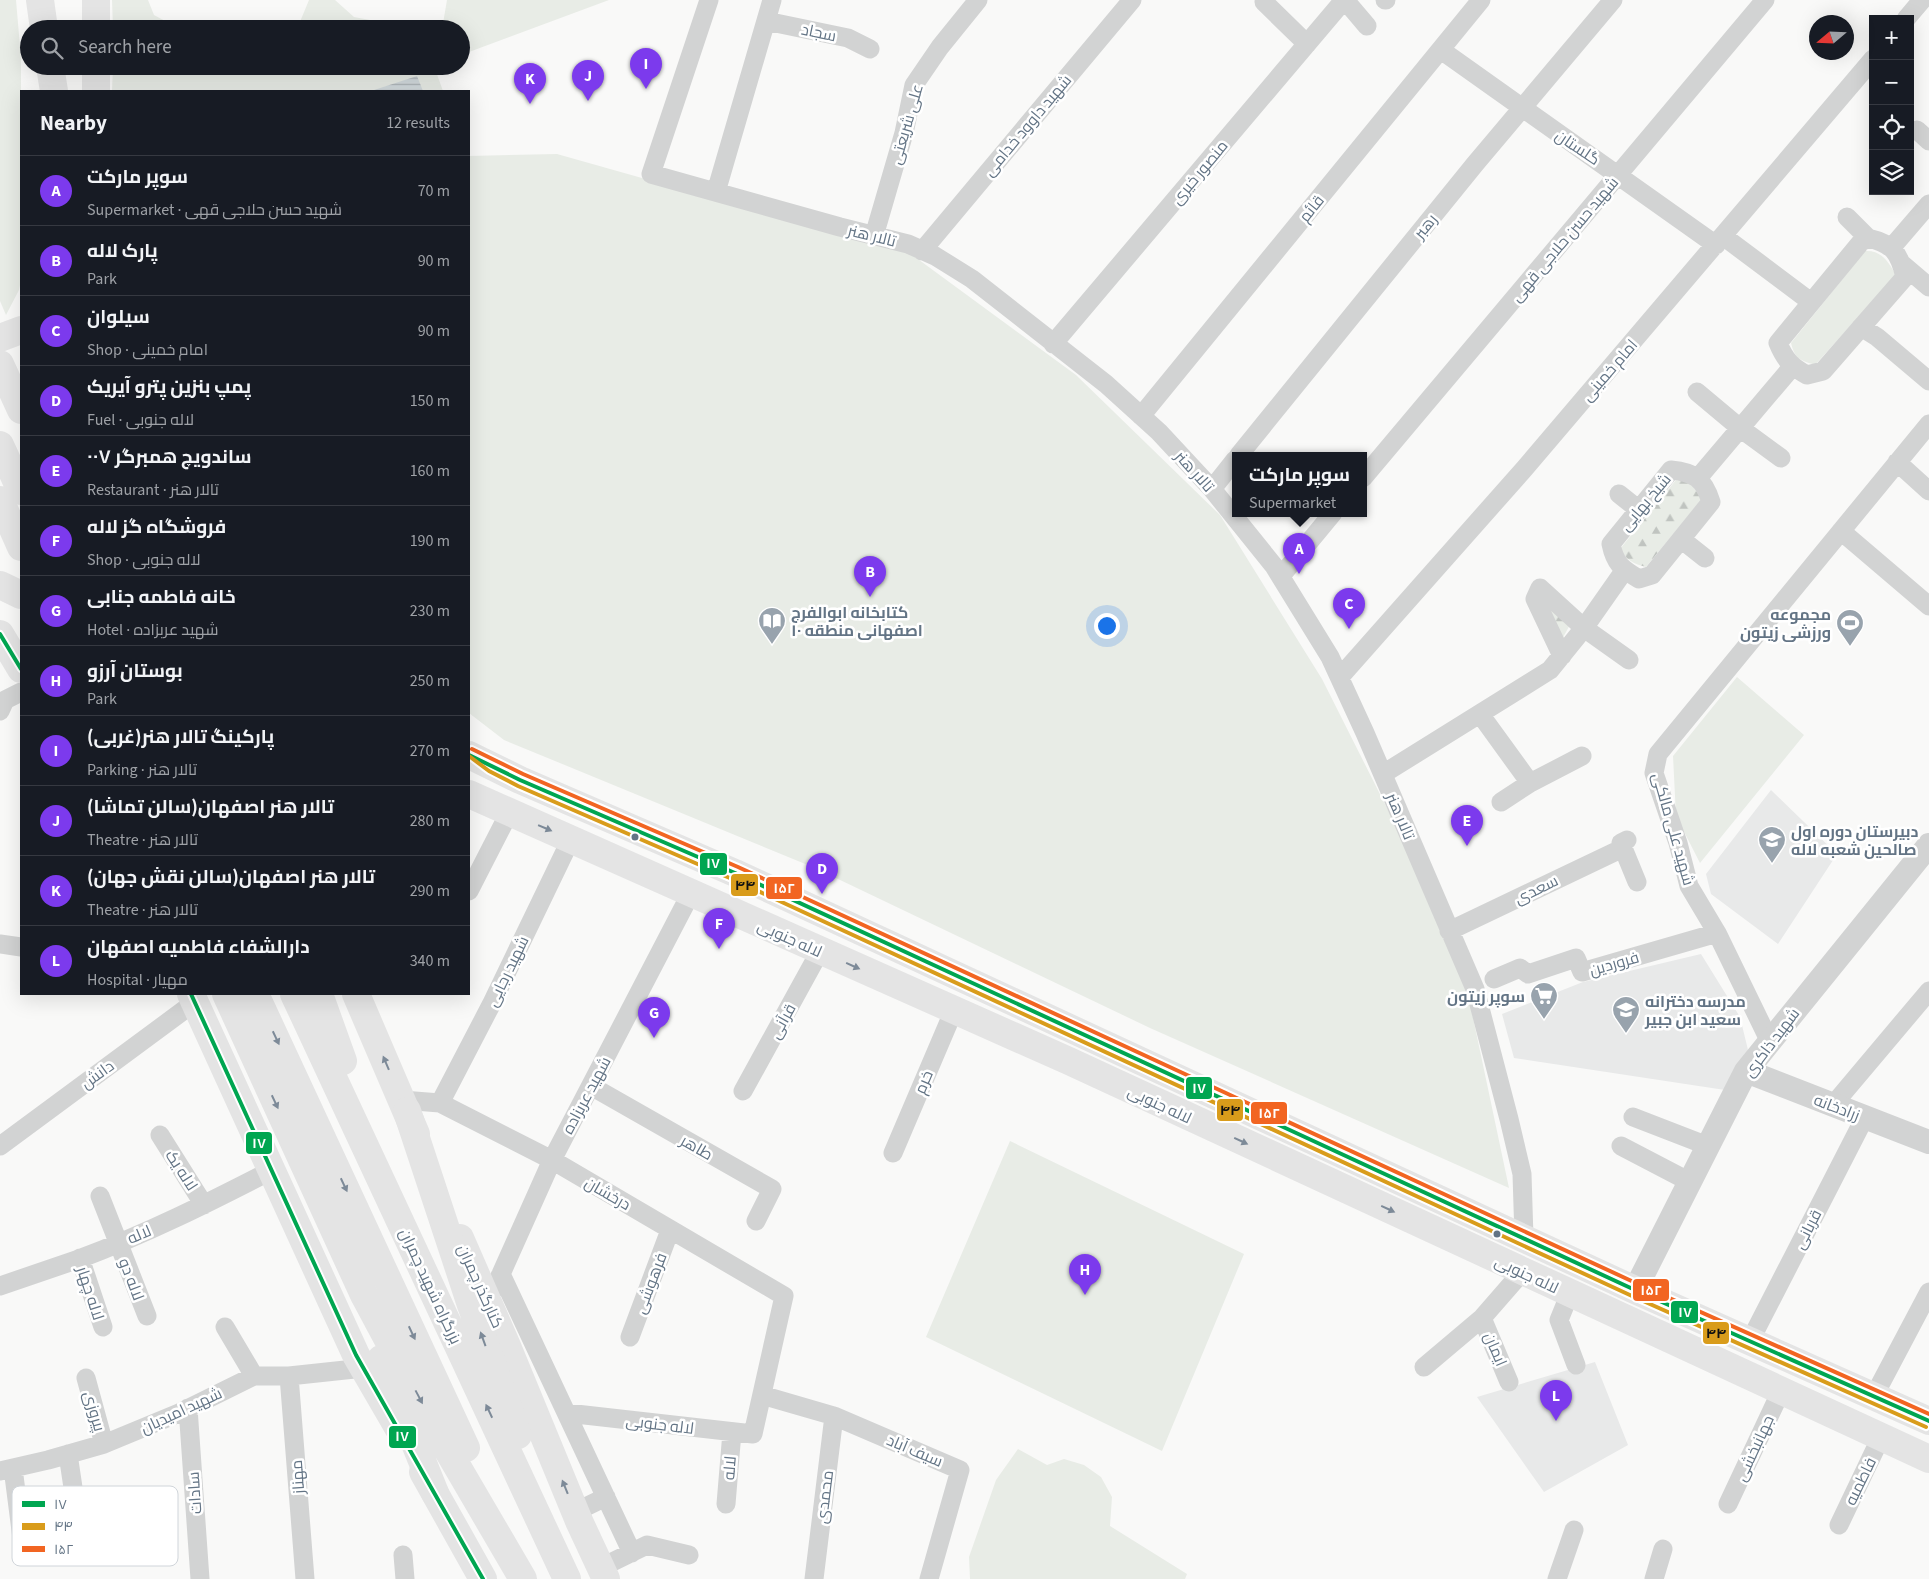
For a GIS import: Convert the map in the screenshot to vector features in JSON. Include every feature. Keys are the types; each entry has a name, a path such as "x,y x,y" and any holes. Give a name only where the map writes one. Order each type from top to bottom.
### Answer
{"main road":[{"path":"40,0 43,20"},
{"path":"57,20 58,0"},
{"path":"96,0 96,20"},
{"path":"96,75 96,90"},
{"path":"0,338 20,330"},
{"path":"0,364 20,408"},
{"path":"0,445 20,488"},
{"path":"0,500 20,545"},
{"path":"0,537 20,547"},
{"path":"0,585 20,594"},
{"path":"0,634 20,667"},
{"name":"لاله جنوبی","path":"470,749 480,760 685,853 735,873 1177,1076 1635,1290 1929,1421"},
{"name":"لاله جنوبی","path":"470,794 994,1028 1929,1459"},
{"path":"226,995 364,1295 440,1437 524,1579"},
{"path":"255,995 524,1579"},
{"name":"بزرگراه شهید چمران","path":"294,995 565,1573"},
{"path":"319,995 408,1236"},
{"name":"کنارگذر چمران","path":"357,995 419,1104 487,1301 575,1512 603,1573"},
{"path":"193,998 356,1354 483,1579"},
{"path":"994,1028 1008,1023 1168,1096 1178,1091 1180,1084 1177,1076"},
{"path":"419,1104 471,1305 565,1573"},
{"path":"1211,1127 1208,1120 1209,1112 1220,1107 1368,1176 1394,1178"},
{"path":"297,1149 435,1493"}],"street":[{"name":"تالار هنر","path":"709,0 651,174 908,244 935,256 972,279 1106,384 1159,432 1212,489 1232,515"},
{"path":"716,192 772,0"},
{"name":"علی شریعتی","path":"874,236 904,133 914,85 940,47 978,0"},
{"name":"شهید داوود خدامی","path":"922,251 1132,0"},
{"path":"1345,0 1367,26"},
{"name":"منصور خیری","path":"1053,344 1345,0"},
{"name":"قائم","path":"1141,416 1481,0"},
{"name":"رهبر","path":"1242,452 1522,108 1613,0"},
{"name":"شهید حسن حلاجی قهی","path":"1367,473 1765,0"},
{"path":"1909,15 1922,0"},
{"path":"1264,2 1307,44"},
{"name":"سجاد","path":"766,21 848,38 870,48"},
{"name":"گلستان","path":"1440,50 1618,174 1812,302"},
{"name":"امام خمینی","path":"1340,677 1526,468 1872,60"},
{"path":"1892,247 1929,204"},
{"path":"1847,216 1868,238 1892,247 1902,264 1905,277 1823,371 1807,375 1792,367 1783,356 1778,343 1860,242 1868,238"},
{"path":"1902,264 1929,287"},
{"path":"1861,327 1877,337 1929,381"},
{"name":"شیخ بهایی","path":"1624,570 1616,561 1611,544 1671,470 1687,472 1698,478 1792,367"},
{"path":"1696,392 1781,458"},
{"name":"شهید علی مالکی","path":"1770,1042 1717,933 1689,886 1678,842 1654,773 1658,754 1929,424"},
{"path":"1897,462 1929,491"},
{"path":"1212,489 1232,464"},
{"path":"1383,774 1550,670 1584,628 1624,570 1639,578 1652,575 1711,502 1707,489 1698,478"},
{"path":"1619,494 1639,510"},
{"name":"تالار هنر","path":"1234,517 1280,576 1330,657 1383,774 1475,989 1522,1174 1524,1238"},
{"path":"1280,576 1330,517"},
{"path":"1841,531 1929,606"},
{"path":"1681,539 1704,558"},
{"path":"1562,656 1535,599 1540,588 1584,628 1629,660"},
{"path":"0,711 5,700 20,692"},
{"path":"1480,714 1530,783"},
{"path":"1500,802 1530,783 1582,756"},
{"path":"470,888 509,813"},
{"name":"شهید رجایی","path":"419,1104 491,1005 571,839"},
{"name":"سعدی","path":"1449,931 1627,843 1637,882"},
{"name":"شهید ذاکری","path":"1635,1290 1746,1071 1929,844"},
{"name":"شهید عربزاده","path":"487,1301 502,1274 552,1160 691,893"},
{"name":"فروردین","path":"1494,979 1520,968 1528,974 1576,958 1582,972 1717,933"},
{"path":"0,944 20,947"},
{"name":"قرآنی","path":"743,1091 820,951"},
{"path":"1833,1105 1929,991"},
{"name":"دانش","path":"0,1146 193,998"},
{"name":"خرم","path":"893,1153 954,1010"},
{"name":"زرادخانه","path":"1746,1071 1865,1118 1926,1136"},
{"name":"طاهر","path":"591,1086 772,1189 756,1221"},
{"name":"درخشان","path":"419,1104 552,1160 784,1296 762,1395"},
{"path":"1633,1117 1708,1146"},
{"name":"قربانی","path":"1750,1341 1865,1118"},
{"name":"لاله یک","path":"160,1135 204,1205"},
{"path":"1621,1146 1690,1182"},
{"name":"لاله","path":"1,1284 80,1258 204,1205 272,1170"},
{"name":"لاله دو","path":"100,1196 147,1316"},
{"name":"فرهوشی","path":"630,1337 670,1230"},
{"name":"لاله چهار","path":"80,1258 102,1327"},
{"name":"ایمان","path":"1509,1382 1482,1318 1522,1272"},
{"path":"502,1274 632,1553"},
{"path":"1874,1396 1929,1292"},
{"path":"1570,1293 1559,1320 1576,1365"},
{"path":"1424,1367 1482,1318"},
{"path":"225,1327 254,1376"},
{"name":"شهید امیدیان","path":"7,1470 104,1444 188,1408 254,1376 289,1376 364,1368"},
{"name":"مهناز","path":"289,1376 304,1579"},
{"name":"پیروزی","path":"86,1378 104,1444"},
{"name":"جهانبخشی","path":"1728,1504 1781,1391"},
{"name":"لاله جنوبی","path":"567,1413 753,1434 762,1395"},
{"name":"سیف آباد","path":"762,1395 834,1416 960,1470 929,1579"},
{"name":"سادات","path":"188,1408 200,1579"},
{"name":"محمدی","path":"814,1579 834,1416"},
{"name":"لاله","path":"726,1504 732,1432"},
{"name":"فاطمیه","path":"1838,1525 1881,1437"},
{"path":"68,1454 73,1486"},
{"path":"7,1470 12,1495"},
{"path":"575,1512 606,1498"},
{"path":"1557,1579 1574,1530"},
{"path":"603,1573 632,1553 647,1546 689,1555"},
{"path":"1654,1579 1663,1549"},
{"path":"403,1555 406,1579"}],"shaded area":[{"path":"417,76 423,90 374,90"},
{"name":"دبیرستان دوره اول صالحین شعبه لاله","path":"1771,790 1837,854 1778,944 1711,894 1706,874"},
{"name":"مدرسه دخترانه سعید ابن جبیر","path":"1701,954 1740,1017 1748,1050 1725,1090 1514,1058 1502,1014 1583,982"},
{"path":"1595,1362 1628,1445 1544,1492 1477,1397"}],"green space":[{"path":"0,0 16,0 21,75 20,285 6,315 0,301"},
{"path":"112,0 148,0 154,15 163,20 113,20"},
{"path":"309,0 335,0 354,17 370,20 301,20"},
{"path":"447,0 609,0 470,52 470,20 444,20"},
{"path":"113,75 437,75 443,90 112,90"},
{"path":"557,154 911,254 1076,375 1220,515 1322,679 1395,824 1468,994 1509,1188 1150,1028 815,868 504,740 470,714 470,156"},
{"path":"1865,251 1875,252 1884,257 1896,275 1815,365 1802,360 1796,356 1791,343"},
{"path":"1676,480 1689,481 1702,499 1646,567 1634,563 1620,549"},
{"path":"1544,596 1571,623 1561,641"},
{"path":"1737,677 1804,735 1700,863 1676,816 1673,756"},
{"path":"1010,1141 1244,1254 1162,1451 926,1337"},
{"path":"1018,1449 1047,1465 1064,1459 1084,1465 1101,1477 1112,1497 1110,1526 1187,1574 1185,1579 970,1579 969,1557 996,1480"}],"transit line":[{"name":"۱۷","path":"0,634 20,667"},
{"name":"۱۵۲","path":"472,749 523,774 738,867 1638,1284 1929,1414"},
{"name":"۱۷","path":"470,755 520,780 735,873 1635,1290 1929,1421"},
{"name":"۴۴","path":"470,757 489,771 518,786 732,879 1632,1296 1926,1427"},
{"name":"۱۷","path":"191,995 356,1355 483,1579"}],"place":[{"name":"پارکینگ تالار هنر(غربی)","path":"646,89"},
{"name":"تالار هنر اصفهان(سالن تماشا)","path":"588,101"},
{"name":"تالار هنر اصفهان(سالن نقش جهان)","path":"530,104"},
{"name":"سوپر مارکت","path":"1299,574"},
{"name":"پارک لاله","path":"870,597"},
{"name":"سیلوان","path":"1349,629"},
{"name":"کتابخانه ابوالفرج اصفهانی منطقه ۱۰","path":"772,645"},
{"name":"مجموعه ورزشی زیتون","path":"1850,647"},
{"name":"ساندویچ همبرگر ۰۰۷","path":"1467,846"},
{"name":"دبیرستان دوره اول صالحین شعبه لاله","path":"1772,864"},
{"name":"پمپ بنزین پترو آیریک","path":"822,894"},
{"name":"فروشگاه گز لاله","path":"719,949"},
{"name":"سوپر زیتون","path":"1544,1020"},
{"name":"مدرسه دخترانه سعید ابن جبیر","path":"1626,1034"},
{"name":"خانه فاطمه جنابی","path":"654,1038"},
{"name":"بوستان آرزو","path":"1085,1295"},
{"name":"دارالشفاء فاطمیه اصفهان","path":"1556,1421"}]}
